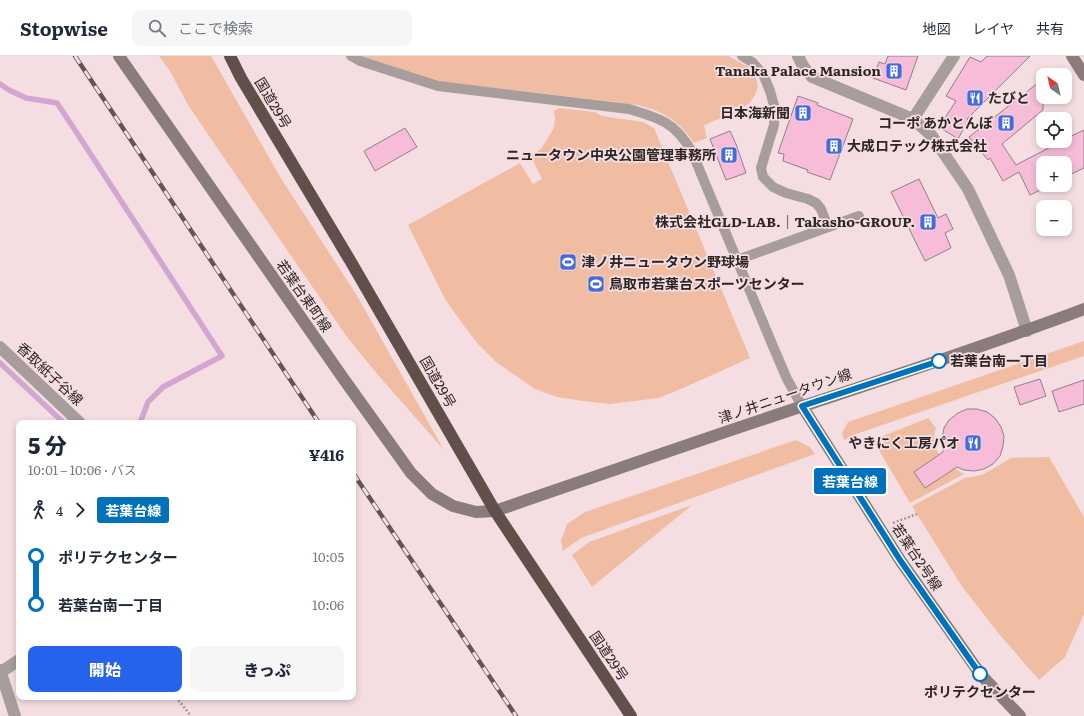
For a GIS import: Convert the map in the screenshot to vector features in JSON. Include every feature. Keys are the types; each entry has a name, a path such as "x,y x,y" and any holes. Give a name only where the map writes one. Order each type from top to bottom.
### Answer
{"highway":[{"name":"国道29号","path":"230,56 241,78 351,262 495,511 631,716"}],"street":[{"name":"若葉台東町線","path":"119,56 343,378 411,473 432,494 454,506 476,512 495,511"},
{"path":"798,56 803,66 812,77 913,119 932,136 968,189 1009,275 1027,331"},
{"path":"913,119 954,56"},
{"path":"1072,56 1084,74"},
{"name":"津ノ井ニュータウン線","path":"495,511 1027,331 1084,309"},
{"name":"香取紙子谷線","path":"0,347 77,420"},
{"name":"若葉台2号線","path":"802,406 900,560 981,675 1020,716"},
{"path":"15,716 1,671 16,662"}],"lane":[{"path":"351,56 360,61 438,86 629,109 653,116 668,124 685,140 692,152 787,379 802,406"},
{"path":"742,56 752,62 763,74 775,108 774,125 761,168 763,177 773,187 816,203 822,209 828,227"},
{"path":"737,260 859,216"}],"path":[{"path":"880,528 917,514"},
{"path":"178,700 191,716"}],"shaded area":[{"path":"159,56 211,56 282,180 356,294 444,450 378,375 347,337 188,105 170,71"},
{"path":"361,56 728,56 754,70 758,85 756,93 750,103 733,113 704,125 707,138 694,143 684,130 673,120 660,112 642,106 441,82 378,63"},
{"name":"津ノ井ニュータウン野球場","path":"559,108 595,112 602,116 643,122 654,128 750,358 659,398 610,404 583,401 557,397 535,389 496,362 479,345 464,326 445,299 408,225 520,163 533,184 542,179 531,156 541,149 554,128 554,111"},
{"path":"1084,341 1084,356 856,434 844,440 842,433 848,422"},
{"path":"928,418 936,428 934,436 937,450 951,466 964,474 910,503 873,440"},
{"path":"796,440 810,447 815,454 581,538 563,551 561,541 567,524 585,512"},
{"path":"1049,457 1084,517 1084,614 1065,657 1039,680 999,634 961,585 912,506 965,478 981,475 1011,458"},
{"path":"692,505 592,587 572,555 589,542"}],"building":[{"name":"Tanaka Palace Mansion","path":"888,56 918,56 906,90 873,78 879,62 885,64"},
{"name":"たびと","path":"987,56 1030,56 967,119 968,121 958,139 939,127 956,101 946,96 970,57 981,62"},
{"path":"1036,84 1036,104 1043,104 1043,110 1041,112 1036,112 1036,116 1002,144 1016,165 1049,148 1072,148 1072,136 1084,130 1084,168 1072,174 1072,156 1036,156 1036,192 1030,195 1019,172 1003,181 990,158 988,160 969,137"},
{"path":"798,96 818,103 817,105 853,119 830,180 807,172 808,170 783,161 784,154 778,153"},
{"path":"405,128 417,147 375,171 364,151"},
{"name":"ニュータウン中央公園管理事務所","path":"730,131 746,173 726,180 710,139"},
{"name":"株式会社GLD-LAB.｜Takasho-GROUP.","path":"919,179 938,218 946,214 953,229 945,233 951,248 925,261 891,192"},
{"path":"1040,379 1046,396 1020,405 1014,387"},
{"path":"1084,380 1084,404 1059,412 1052,391"},
{"name":"やきにく工房パオ","path":"967,409 977,409 987,412 995,418 1001,427 1004,436 1000,456 993,464 984,469 974,471 964,470 957,467 925,488 914,472 943,452 942,439 944,428 949,420 958,413"}],"waterway":[{"path":"0,84 26,98 57,103 222,356 163,387 148,402 141,420"},
{"path":"0,363 61,420"}],"railway":[{"path":"75,56 317,420"},
{"path":"356,477 516,716"}],"bus line":[{"name":"若葉台線","path":"939,361 802,406 900,560 980,674"}],"place":[{"name":"Tanaka Palace Mansion","path":"894,71"},
{"name":"たびと","path":"975,98"},
{"name":"日本海新聞","path":"803,113"},
{"name":"コーポ あかとんぼ","path":"1006,123"},
{"name":"大成ロテック株式会社","path":"834,146"},
{"name":"ニュータウン中央公園管理事務所","path":"729,155"},
{"name":"株式会社GLD-LAB.｜Takasho-GROUP.","path":"928,222"},
{"name":"津ノ井ニュータウン野球場","path":"568,262"},
{"name":"鳥取市若葉台スポーツセンター","path":"596,284"},
{"name":"若葉台南一丁目","path":"939,361"},
{"name":"やきにく工房パオ","path":"973,443"},
{"name":"ポリテクセンター","path":"980,674"}]}
